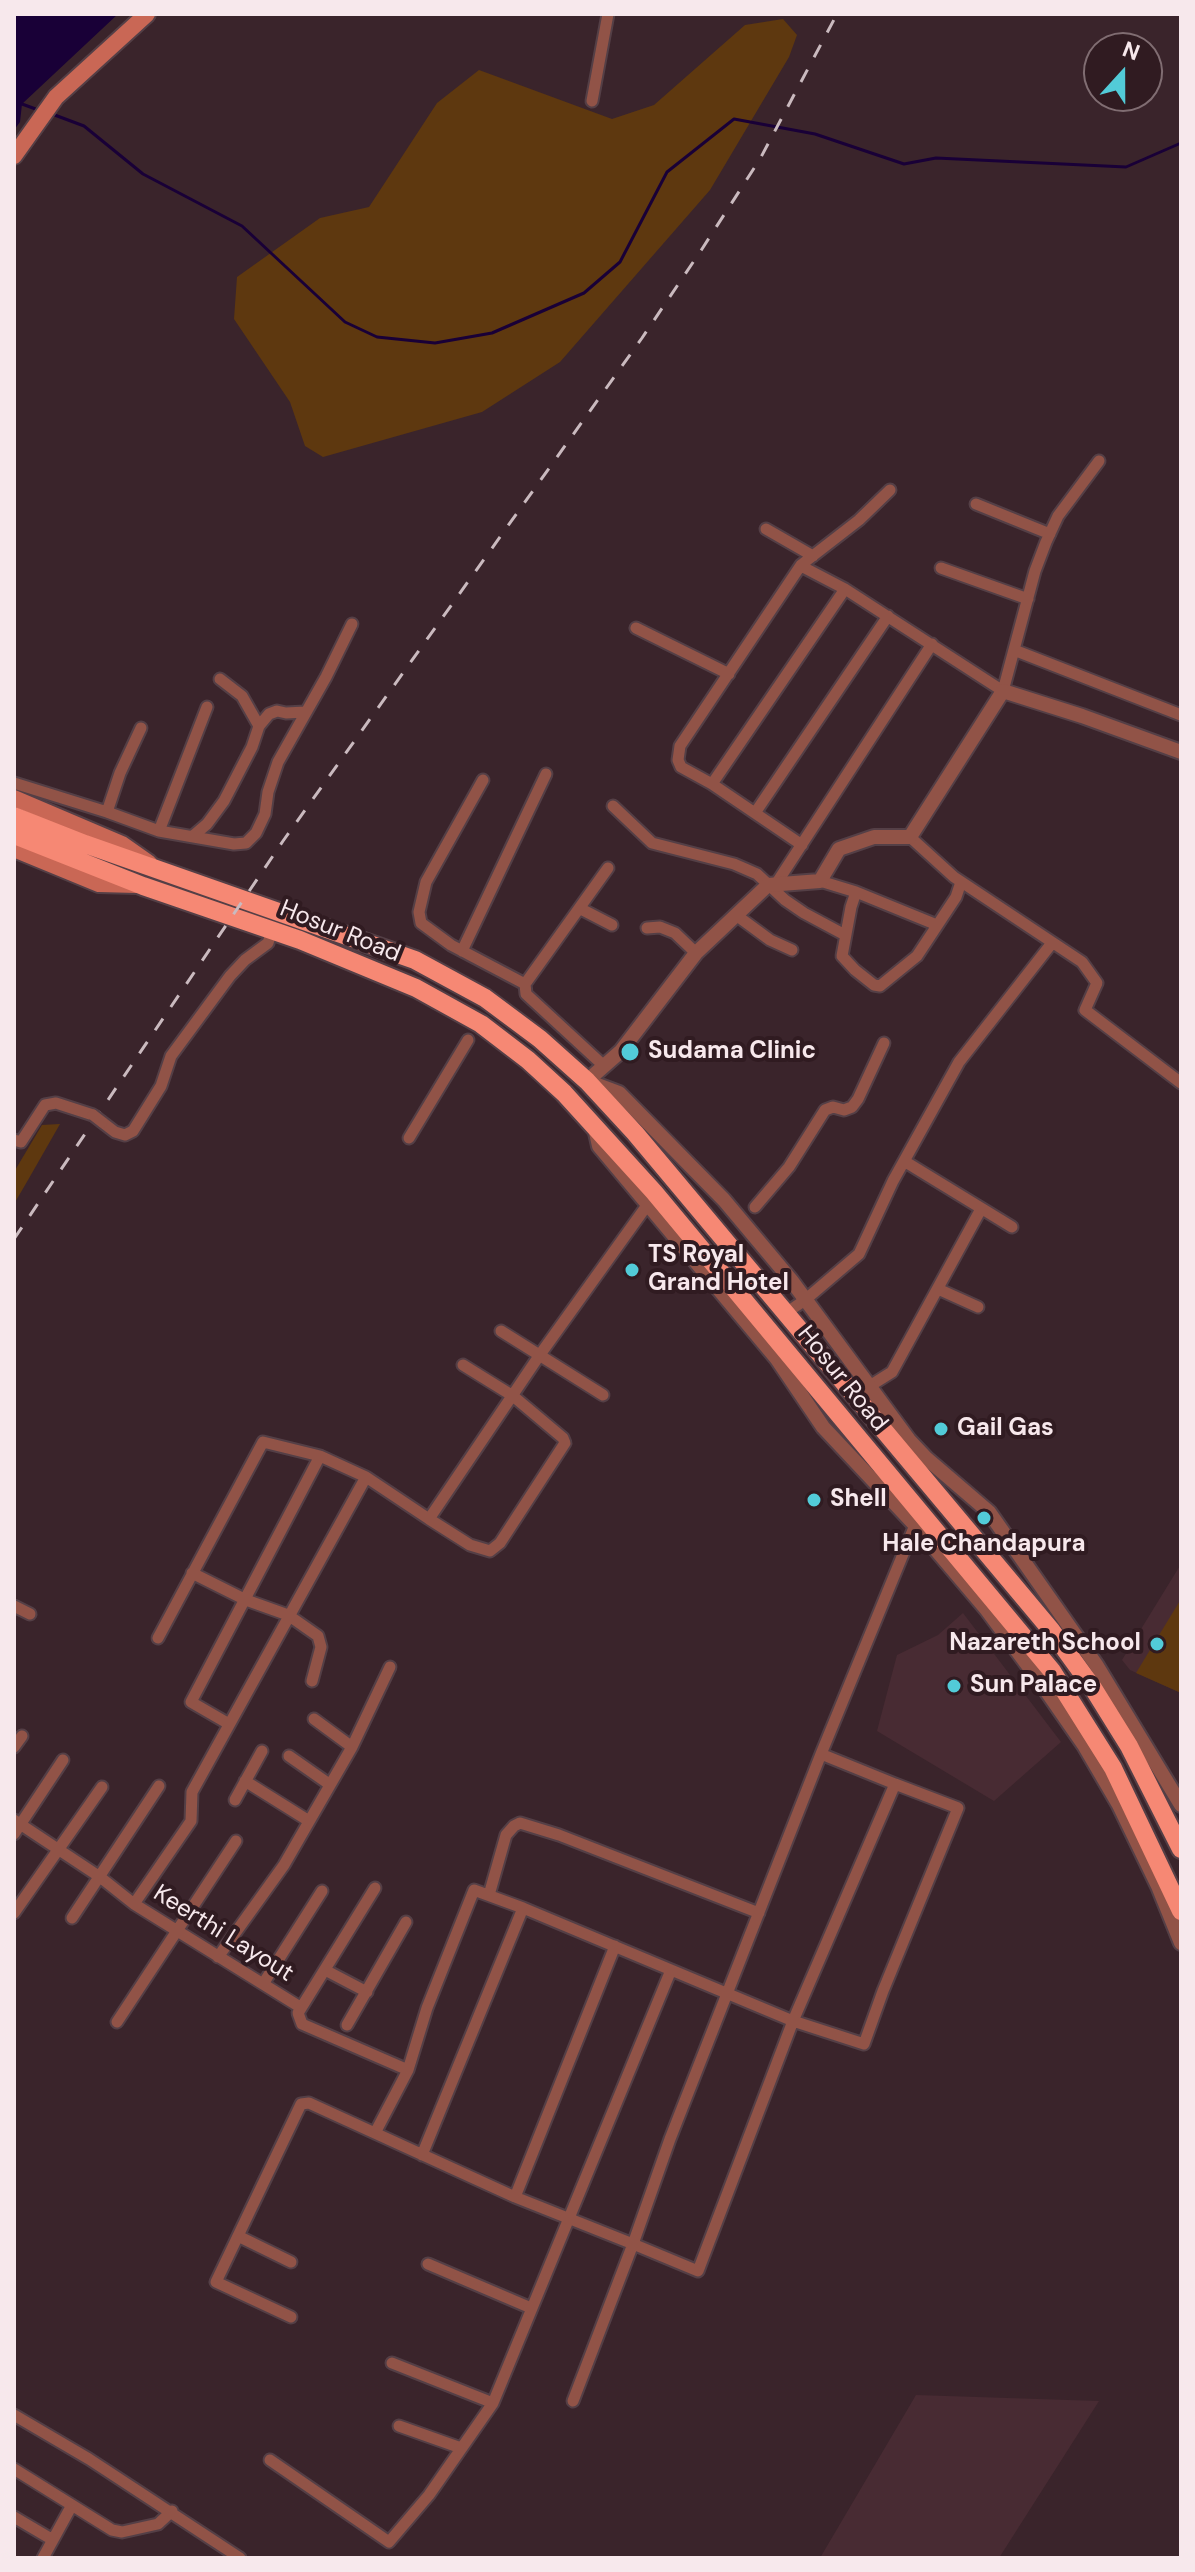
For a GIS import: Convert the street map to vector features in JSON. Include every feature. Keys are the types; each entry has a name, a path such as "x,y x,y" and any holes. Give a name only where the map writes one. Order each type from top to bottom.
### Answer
{"highway":[{"path":"14,816 82,852"},
{"path":"14,835 82,852"},
{"name":"Hosur Road","path":"82,852 156,867 415,960 508,1014 587,1081 635,1133 786,1313 862,1391 1071,1656 1129,1746 1181,1849"},
{"name":"Hosur Road","path":"82,852 143,886 272,930 416,988 481,1024 528,1060 594,1125 777,1337 1043,1658 1113,1768 1181,1911"}],"main road":[{"path":"14,156 56,97 147,14"},
{"path":"14,798 122,844 156,867"},
{"path":"14,849 99,884 143,886"}],"street":[{"path":"592,101 608,14"},
{"path":"910,837 1003,691 1035,571 1050,534 1058,516 1099,461"},
{"path":"802,845 712,784 681,767 678,760 680,746 801,566 859,520 890,490"},
{"path":"976,504 1050,534"},
{"path":"766,529 813,556"},
{"path":"801,566 845,589 1003,691 1181,752"},
{"path":"941,568 1028,599"},
{"path":"712,784 845,589"},
{"path":"755,813 888,616"},
{"path":"14,783 159,831 234,844 246,843 256,833 265,814 268,792 278,762 352,624"},
{"path":"636,628 729,674"},
{"path":"932,644 802,845 772,884 696,953 621,1051 587,1081 619,1093 724,1200 805,1300 862,1391 926,1458 989,1512 1097,1666 1181,1805"},
{"path":"1014,650 1181,715"},
{"path":"220,679 242,696 259,726"},
{"path":"159,831 207,707"},
{"path":"193,836 207,824 224,801 252,747 259,726 269,714 277,711 305,712"},
{"path":"107,812 120,773 141,728"},
{"path":"462,951 546,774"},
{"path":"483,780 426,882 419,912 421,923 462,951 525,984"},
{"path":"613,806 652,843 734,864 757,874 804,913 845,935"},
{"path":"820,881 839,849 874,837 910,837 961,882 1082,962 1097,983 1085,1010 1181,1083"},
{"path":"604,1066 526,994 525,984 608,868"},
{"path":"772,884 820,881 937,925"},
{"path":"856,892 842,956 846,963 874,985 880,986 913,960 956,897 961,882"},
{"path":"581,909 612,925"},
{"path":"736,915 770,940 792,950"},
{"path":"647,928 660,927 675,933 696,953"},
{"path":"14,1140 21,1142 45,1105 56,1103 98,1118 115,1132 125,1135 133,1131 161,1086 171,1056 230,976 268,943 272,930"},
{"path":"786,1313 859,1254 904,1161 959,1062 1052,943"},
{"path":"409,1138 468,1040"},
{"path":"755,1207 789,1167 825,1110 852,1107 884,1043"},
{"path":"594,1125 599,1146 777,1359 823,1427 915,1525 987,1610 1084,1745 1132,1832 1181,1943"},
{"path":"904,1161 1012,1227"},
{"path":"429,1519 539,1356 648,1204"},
{"path":"862,1391 892,1372 981,1209"},
{"path":"938,1289 978,1307"},
{"path":"501,1331 603,1395"},
{"path":"158,1638 263,1442 320,1456 366,1477 482,1550 490,1551 500,1543 565,1443 513,1396 463,1365"},
{"path":"229,1724 191,1702 320,1456"},
{"path":"134,1904 191,1821 192,1792 366,1477"},
{"path":"573,2401 670,2139 821,1754 915,1525"},
{"path":"192,1573 246,1600 288,1615 318,1636 321,1647 312,1681"},
{"path":"14,1606 30,1614"},
{"path":"218,1957 284,1865 352,1747 390,1667"},
{"path":"314,1719 352,1747"},
{"path":"14,1747 22,1736"},
{"path":"235,1800 262,1751"},
{"path":"375,2133 408,2070 427,2008 474,1890 727,1995 864,2044 888,1977 958,1808 821,1754"},
{"path":"289,1756 329,1784"},
{"path":"16,1826 63,1760"},
{"path":"245,1781 309,1821"},
{"path":"291,2317 216,2282 301,2104 309,2103 515,2197 698,2271 793,2021 895,1784"},
{"path":"72,1918 159,1786"},
{"path":"14,1913 102,1787"},
{"path":"489,1895 506,1835 520,1823 559,1835 759,1913"},
{"name":"Keerthi Layout","path":"16,1826 100,1877 175,1931 300,2007 298,2013 302,2024 408,2070"},
{"path":"117,2022 236,1841"},
{"path":"300,2007 375,1888"},
{"path":"263,1984 322,1891"},
{"path":"422,2155 523,1908"},
{"path":"347,2025 406,1922"},
{"path":"515,2197 615,1946"},
{"path":"325,1970 367,1992"},
{"path":"270,2460 389,2542 429,2495 493,2403 671,1970"},
{"path":"238,2236 291,2262"},
{"path":"428,2264 531,2308"},
{"path":"392,2363 493,2403"},
{"path":"14,2415 172,2511 240,2558"},
{"path":"399,2426 461,2448"},
{"path":"14,2469 112,2530 122,2532 158,2524 172,2511"},
{"path":"43,2558 72,2505"},
{"path":"14,2517 53,2540"}],"shaded area":[{"path":"14,14 118,14 22,104 20,122 14,130"},
{"path":"783,19 797,35 789,57 710,190 560,362 482,412 323,457 305,446 290,402 234,319 237,277 320,218 369,207 437,103 479,70 612,119 654,105 745,25"},
{"path":"60,1124 14,1204 14,1172 42,1125"},
{"name":"Nazareth School","path":"1181,1564 1181,1693 1130,1670 1122,1660"},
{"path":"1181,1599 1181,1693 1136,1673"},
{"name":"Sun Palace","path":"963,1613 1061,1742 994,1801 877,1731 897,1655 938,1635"},
{"path":"916,2395 1099,2401 999,2558 820,2558"}],"waterway":[{"path":"22,104 41,111"},
{"path":"52,114 84,126 143,174 242,226 345,322 377,337 435,343 492,333 584,293 620,262 667,172 734,119 815,134 904,164 936,158 1126,167 1181,143"}],"railway":[{"path":"14,1239 283,841 642,338 702,249 760,159 837,14"}],"place":[{"name":"Sudama Clinic","path":"630,1052"},
{"name":"TS Royal Grand Hotel","path":"632,1270"},
{"name":"Gail Gas","path":"941,1429"},
{"name":"Shell","path":"814,1500"},
{"name":"Hale Chandapura","path":"984,1518"},
{"name":"Nazareth School","path":"1157,1644"},
{"name":"Sun Palace","path":"954,1686"}]}
